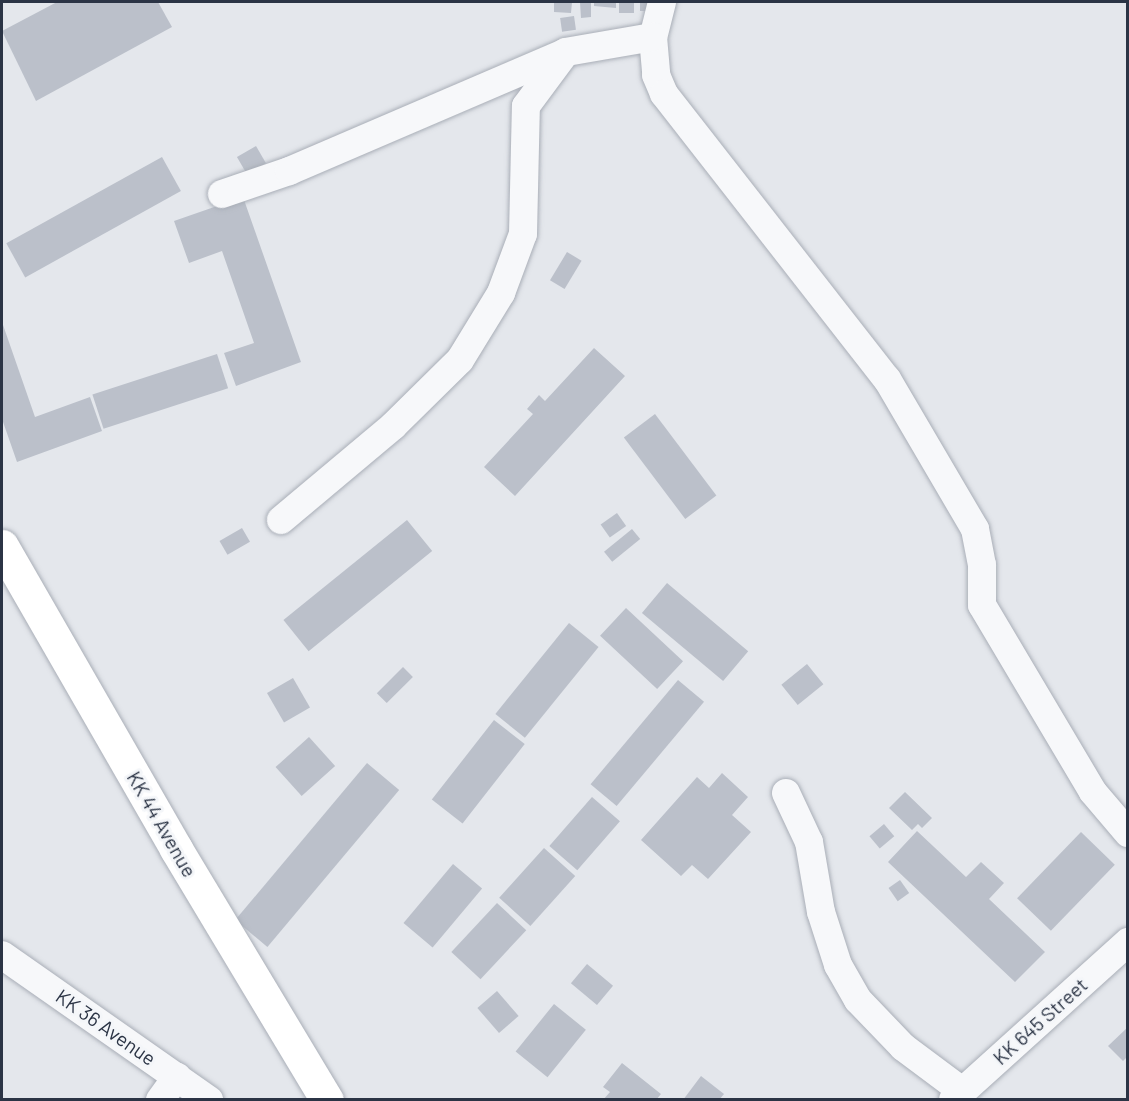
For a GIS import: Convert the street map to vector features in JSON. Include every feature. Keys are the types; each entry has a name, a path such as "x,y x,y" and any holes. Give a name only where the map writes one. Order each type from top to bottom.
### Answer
{"main road":[{"name":"KK 44 Avenue","path":"2,546 176,849 327,1100"}],"street":[{"path":"662,2 653,37 656,75 664,94 886,379 975,529 982,565 982,604 1093,792 1128,832"},
{"path":"222,194 289,171 566,52 653,37"},
{"path":"280,520 393,426 460,360 472,341 501,293 523,234 526,106 566,52"},
{"path":"786,793 809,842 821,912 843,974 858,1000 903,1047 957,1095"},
{"name":"KK 645 Street","path":"957,1095 1128,942"},
{"name":"KK 36 Avenue","path":"2,955 209,1100"},
{"path":"160,1100 177,1077"}],"building":[{"path":"57,2 158,2 172,27 36,101 2,31"},
{"path":"554,2 572,2 571,13 554,12"},
{"path":"580,2 591,2 591,17 581,18"},
{"path":"594,2 616,2 616,8 594,6"},
{"path":"619,2 634,2 634,13 619,13"},
{"path":"640,2 652,2 652,11 640,11"},
{"path":"574,16 576,30 562,32 560,18"},
{"path":"256,146 266,163 247,174 237,157"},
{"path":"162,157 181,191 25,277 6,243"},
{"path":"243,197 301,362 236,386 224,353 254,343 222,251 189,263 174,221"},
{"path":"567,252 582,261 565,289 550,280"},
{"path":"2,322 35,417 90,397 102,431 17,462 2,419"},
{"path":"594,348 625,376 515,496 484,467 533,414 527,409 539,395 545,401"},
{"path":"217,354 228,388 104,429 92,394"},
{"path":"655,414 716,495 685,519 624,437"},
{"path":"617,513 626,526 610,538 601,524"},
{"path":"407,520 432,551 309,651 283,620"},
{"path":"242,528 250,542 227,555 219,541"},
{"path":"632,529 640,539 612,562 604,552"},
{"path":"667,583 748,651 723,681 642,613"},
{"path":"626,608 683,661 657,689 600,636"},
{"path":"569,623 599,647 525,738 495,714"},
{"path":"807,664 823,684 798,705 781,685"},
{"path":"403,667 413,677 387,703 377,693"},
{"path":"293,678 310,707 284,722 267,693"},
{"path":"678,680 704,702 617,806 591,784"},
{"path":"494,720 525,744 463,824 432,800"},
{"path":"309,737 335,766 302,796 276,767"},
{"path":"367,763 399,790 267,947 235,920"},
{"path":"722,773 748,797 732,815 751,832 708,879 692,865 681,876 641,840 697,777 709,788"},
{"path":"905,792 932,818 922,828 918,824 912,830 889,808"},
{"path":"592,797 620,821 577,870 549,846"},
{"path":"884,824 894,836 880,848 869,836"},
{"path":"917,831 966,877 981,862 1004,883 989,899 1045,952 1015,982 888,862"},
{"path":"1081,832 1115,865 1051,931 1017,898"},
{"path":"544,848 575,876 530,926 499,898"},
{"path":"453,864 482,888 433,947 404,923"},
{"path":"900,880 909,893 898,901 889,888"},
{"path":"497,903 526,930 481,979 451,952"},
{"path":"587,964 613,986 597,1005 571,983"},
{"path":"497,991 519,1016 499,1033 477,1008"},
{"path":"554,1004 586,1030 547,1077 516,1051"},
{"path":"1128,1027 1128,1056 1123,1061 1108,1046"},
{"path":"622,1063 661,1094 656,1100 603,1100 610,1092 603,1087"},
{"path":"701,1076 724,1094 719,1100 683,1100"}]}
